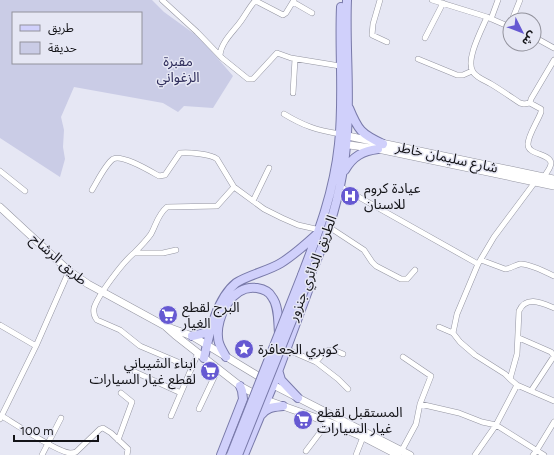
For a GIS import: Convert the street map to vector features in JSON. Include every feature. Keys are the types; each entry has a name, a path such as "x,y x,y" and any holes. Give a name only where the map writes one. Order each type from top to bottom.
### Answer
{"main road":[{"name":"الطريق الدائري جنزور","path":"231,455 279,333 322,246 341,187 343,174 343,135 340,66 341,0"},
{"name":"الطريق الدائري جنزور","path":"343,135 348,104 347,0"},
{"path":"348,104 356,125 381,146"},
{"name":"شارع سليمان خاطر","path":"343,135 381,146 554,186"},
{"name":"الطريق الدائري جنزور","path":"238,455 306,277 328,205 343,144"},
{"name":"شارع سليمان خاطر","path":"343,144 381,146 554,179"},
{"path":"343,174 349,162 356,156 367,150 381,146"},
{"name":"طريق الرشاح","path":"0,207 69,271 88,284 165,326"},
{"path":"201,356 207,345 210,328 221,303 236,283 281,263 319,232"},
{"path":"244,455 273,385 314,276 322,246"},
{"path":"226,357 219,343 218,329 231,298 241,290 251,287 259,288 266,290 272,296 276,306 279,333"},
{"path":"165,326 192,336 273,385 400,453"},
{"path":"165,326 218,370 240,386 266,400 328,422 400,453 410,455"},
{"path":"192,336 205,333 210,328"},
{"path":"278,370 281,380 298,398"},
{"path":"221,455 243,399 240,386"},
{"path":"258,419 268,408 283,406"}],"street":[{"path":"162,0 234,69 248,79 253,79 276,53 291,58 340,66"},
{"path":"380,0 373,24 372,35 388,42"},
{"path":"432,0 502,24"},
{"path":"498,0 478,38 472,56 472,71 520,103 530,103 541,109 528,144 529,148 552,159 544,177"},
{"path":"515,12 520,0"},
{"path":"220,55 226,41 254,2 258,2 282,15 286,13 293,1 312,13"},
{"path":"425,38 443,3"},
{"path":"542,41 554,48"},
{"path":"293,93 295,58"},
{"path":"418,59 457,75 463,75 472,71"},
{"path":"530,103 554,60"},
{"path":"284,114 301,125 312,129 343,135"},
{"path":"92,190 110,163 119,157 141,166 159,176 162,176 165,175 178,154 182,152 214,157 219,162 234,187 253,201 282,218 319,232"},
{"path":"253,201 269,168"},
{"path":"0,171 25,191"},
{"path":"453,333 457,314 480,262 502,226 535,182"},
{"path":"192,368 140,346 120,330 97,320 93,313 94,308 102,292 122,265 151,233 163,210 167,207 217,206 234,187"},
{"path":"341,187 480,262 505,269 518,264 524,264 554,276"},
{"path":"329,228 364,250 372,262 392,275 401,279 407,279 415,270"},
{"path":"134,253 163,253 176,250"},
{"path":"69,271 36,346 1,417 48,443 66,452 72,453 76,452 100,429 103,428 111,433 128,449 127,455"},
{"path":"510,379 517,354 519,338 519,310 523,304 534,301 554,308"},
{"path":"0,324 36,346"},
{"path":"439,327 453,333 460,342 475,355 505,374 517,385 554,399"},
{"path":"519,338 550,352 554,356 531,391"},
{"path":"286,349 316,362 348,389"},
{"path":"316,362 325,351 329,349 343,354"},
{"path":"171,416 192,368 201,356"},
{"path":"400,453 416,424 420,404 431,376 403,357"},
{"path":"199,409 218,370"},
{"path":"135,372 181,392"},
{"path":"475,455 496,425 517,385"},
{"path":"118,440 132,402 121,394"},
{"path":"420,404 459,413 482,422 496,425 544,455"},
{"path":"42,455 61,418"},
{"path":"306,451 328,422"},
{"path":"533,455 554,422"},
{"path":"356,455 363,437"}],"green space":[{"name":"مقبرة الزغواني","path":"0,0 152,0 164,12 200,38 233,76 213,108 184,106 178,112 163,103 74,87 61,117 64,130 63,147 65,159 60,177 0,138"}],"place":[{"name":"عيادة كروم للاسنان","path":"350,196"},
{"name":"البرج لقطع الغيار","path":"168,315"},
{"name":"كوبري الجعافرة","path":"244,349"},
{"name":"ابناء الشيباني لقطع غيار السيارات","path":"210,371"},
{"name":"المستقبل لقطع غيار السيارات","path":"303,420"}]}
